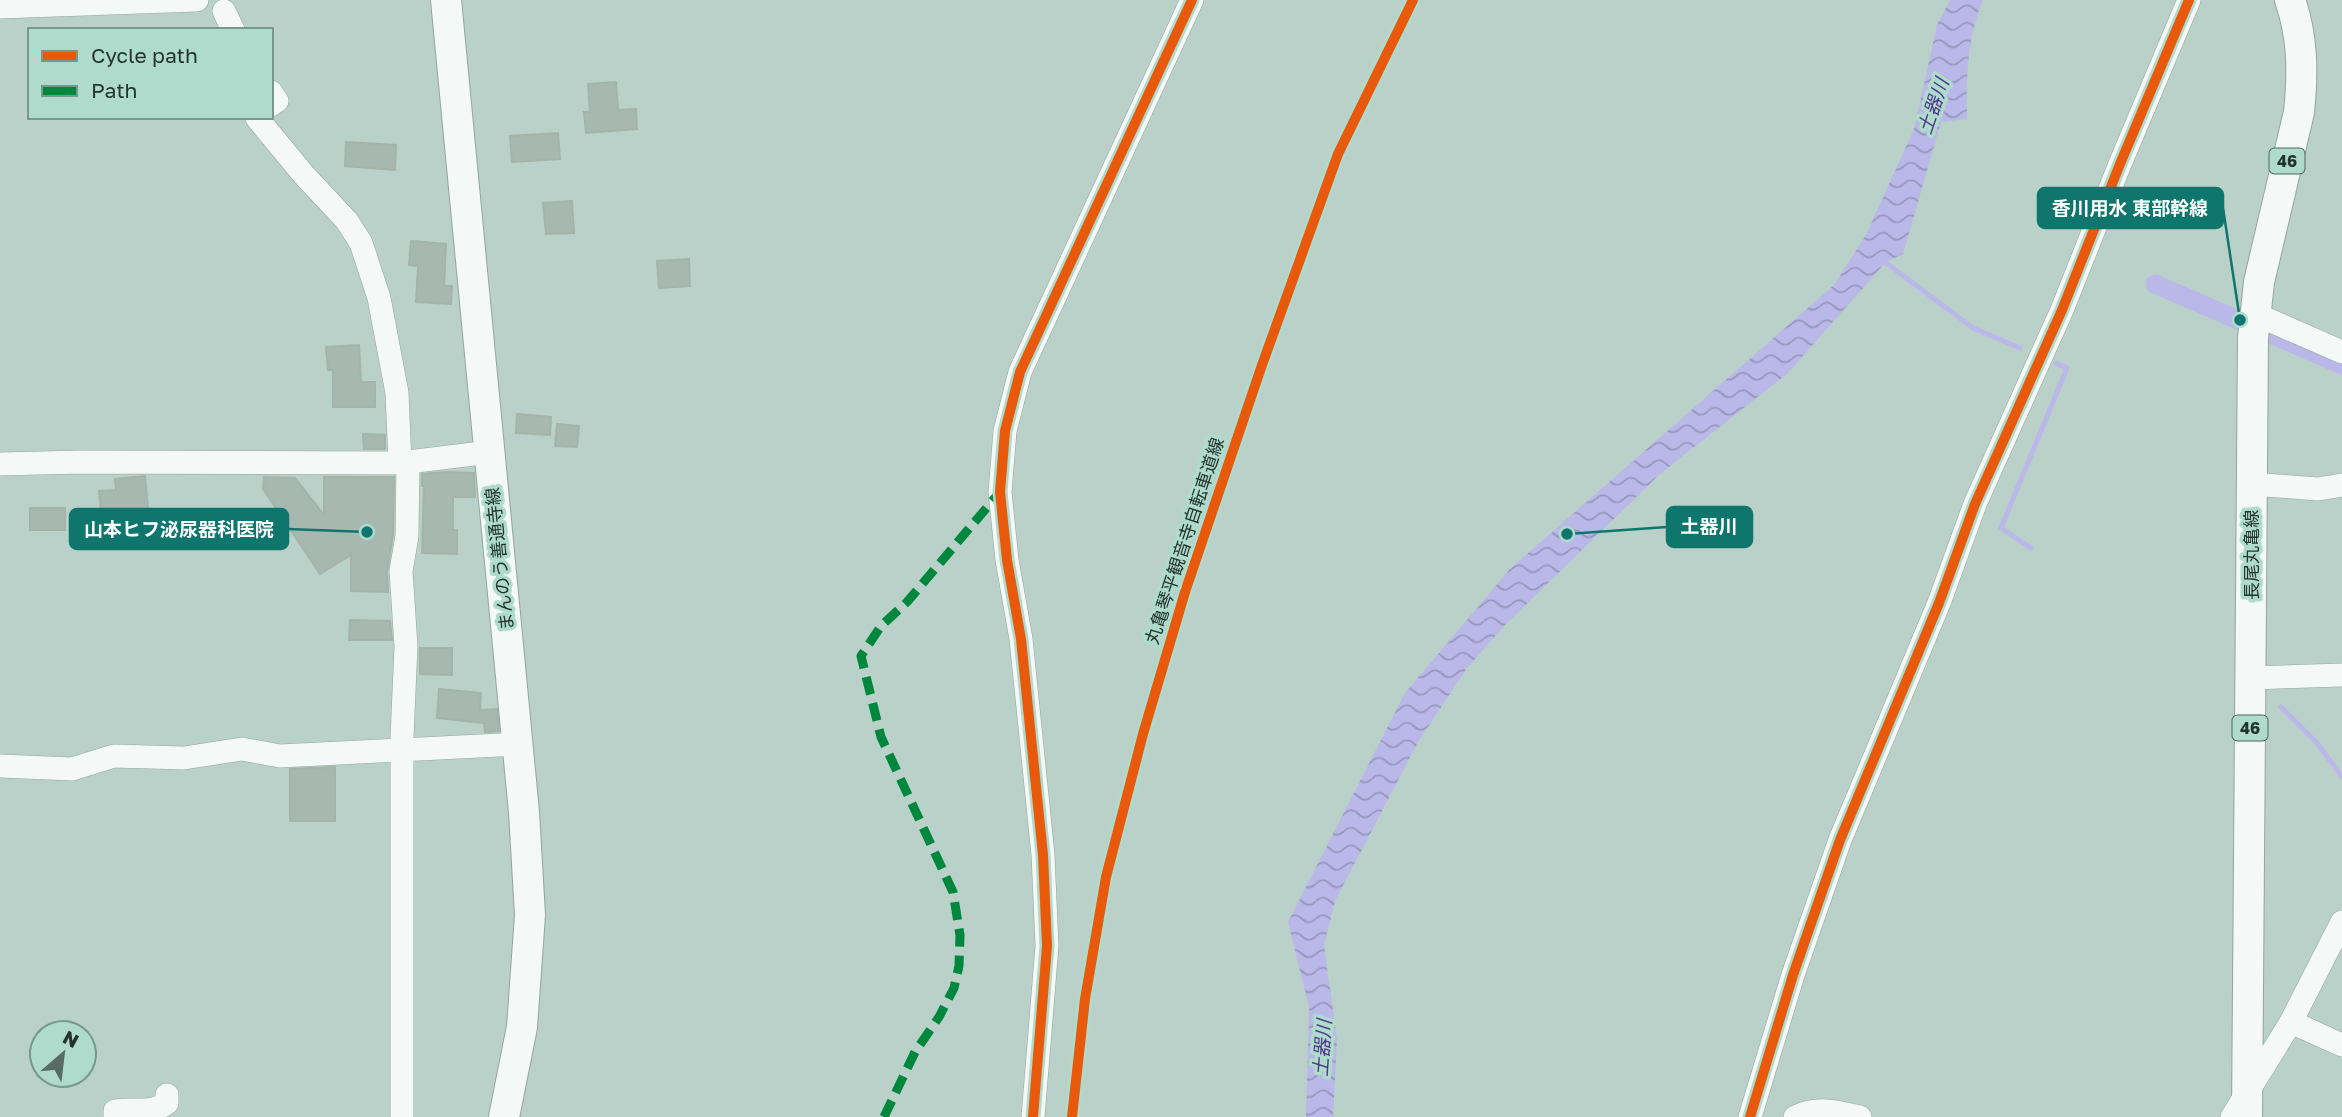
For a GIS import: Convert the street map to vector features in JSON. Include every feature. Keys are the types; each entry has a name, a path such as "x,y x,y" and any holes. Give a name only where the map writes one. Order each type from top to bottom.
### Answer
{"main road":[{"name":"まんのう善通寺線","path":"446,0 518,744 530,915 522,1027 504,1117"},
{"name":"長尾丸亀線","path":"2247,1104 2254,324 2259,282 2299,112 2302,85 2299,30 2290,0"}],"street":[{"path":"0,7 197,0"},
{"path":"1033,1117 1046,946 1044,881 1021,639 1007,560 1000,492 1005,430 1020,372 1192,0"},
{"path":"1750,1117 1793,975 1840,840 1940,603 1975,504 2062,310 2189,0"},
{"path":"258,119 303,175 346,220 361,243 379,298 397,393 407,536 401,571 406,646 402,750 402,1117"},
{"path":"2254,324 2342,352"},
{"path":"0,464 404,463 490,452"},
{"path":"2252,484 2318,489 2342,485"},
{"path":"2251,678 2342,675"},
{"path":"0,766 72,769 114,756 184,758 242,749 279,756 518,744"},
{"path":"2232,1117 2247,1104 2342,922"},
{"path":"2291,1022 2342,1045"},
{"path":"115,1117 115,1111 158,1110 167,1103 167,1095"},
{"path":"1795,1117 1823,1109 1860,1117"}],"water":[{"path":"1950,0 1983,0 1971,43 1967,74 1967,119 1941,122 1903,254 1886,262 1787,374 1661,473 1506,624 1467,668 1418,742 1335,901 1324,945 1337,1040 1333,1117 1306,1117 1309,1007 1288,922 1405,693 1510,569 1834,285 1866,235 1914,129 1937,25"}],"building":[{"path":"616,82 618,110 636,109 637,129 586,133 584,112 590,112 588,84"},
{"path":"558,133 560,159 512,162 510,136"},
{"path":"346,142 396,145 395,170 345,166"},
{"path":"572,201 574,233 546,234 543,203"},
{"path":"411,241 446,244 444,286 452,286 451,304 416,302 418,266 409,265"},
{"path":"689,259 690,286 659,288 657,261"},
{"path":"359,345 361,382 375,382 375,407 333,407 333,370 328,370 326,347"},
{"path":"517,414 551,417 550,435 516,433"},
{"path":"557,424 579,426 577,447 555,446"},
{"path":"363,434 385,435 385,449 364,449"},
{"path":"474,473 475,497 453,497 453,530 457,530 457,554 422,553 422,474"},
{"path":"145,476 149,519 102,523 99,491 116,490 115,479"},
{"path":"264,477 295,478 324,515 324,477 394,477 388,592 351,591 351,555 320,574 263,489"},
{"path":"30,508 65,508 65,530 30,530"},
{"path":"350,620 390,621 392,640 349,640"},
{"path":"420,648 452,648 452,675 420,674"},
{"path":"439,689 481,693 480,710 497,709 499,731 485,732 484,723 437,718"},
{"path":"335,767 335,821 290,821 290,769"}],"waterway":[{"path":"1882,260 1973,328 2020,348"},
{"path":"2155,284 2342,365"},
{"path":"2031,548 2001,528 2067,368 2056,363"},
{"path":"2281,707 2318,744 2342,777"}],"marked path":[{"path":"884,1117 915,1052 939,1017 954,988 959,966 960,935 953,892 881,737 861,656 881,626 907,602 1000,492"}],"cycle path":[{"path":"1033,1117 1047,946 1043,855 1021,639 1007,560 1000,492 1005,431 1020,372 1192,0"},
{"name":"丸亀琴平観音寺自転車道線","path":"1072,1117 1085,999 1106,877 1143,734 1185,592 1262,365 1338,154 1413,0"},
{"path":"1750,1117 1793,975 1840,840 1939,603 1975,504 2062,310 2189,0"}],"place":[{"name":"香川用水 東部幹線","path":"2240,320"},
{"name":"山本ヒフ泌尿器科医院","path":"367,532"},
{"name":"土器川","path":"1567,534"}]}
